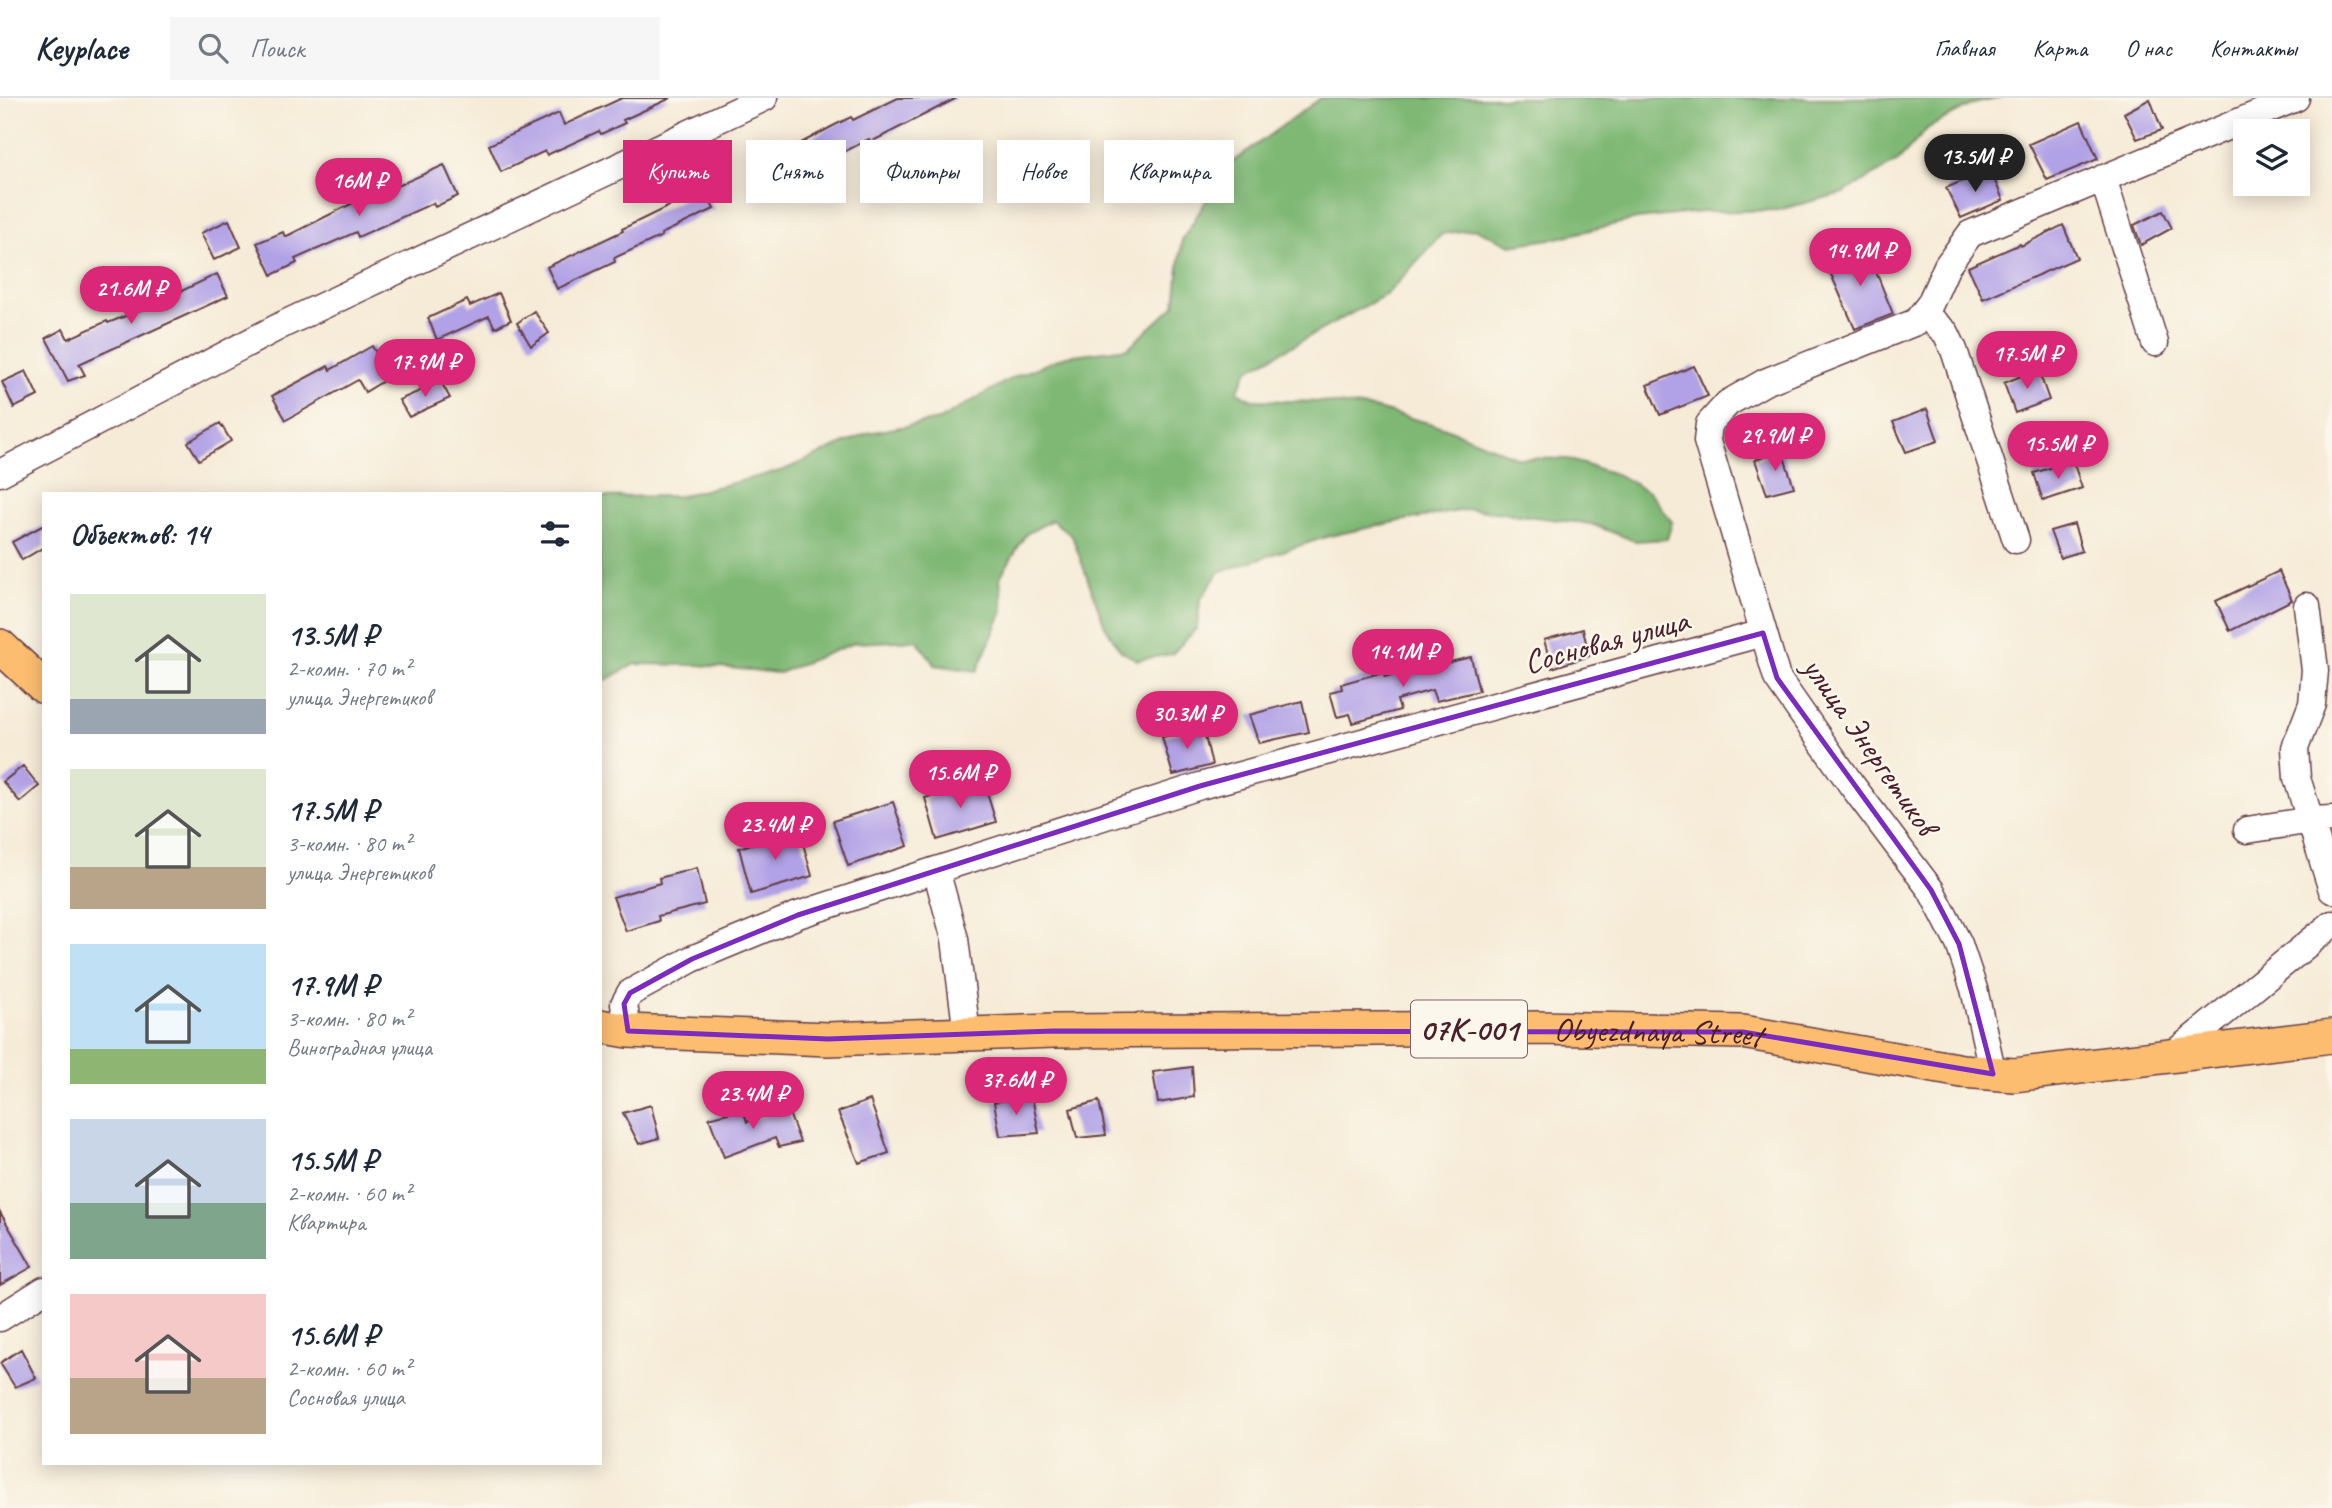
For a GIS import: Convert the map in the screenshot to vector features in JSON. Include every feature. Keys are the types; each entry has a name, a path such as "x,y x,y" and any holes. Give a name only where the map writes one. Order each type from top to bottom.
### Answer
{"main road":[{"path":"0,646 42,685"},
{"name":"Obyezdnaya Street","path":"614,1028 828,1039 1068,1031 1537,1028 1742,1032 1962,1071 2014,1075 2332,1036"}],"street":[{"path":"0,473 284,324 764,98"},
{"name":"улица Энергетиков","path":"1993,1074 1974,989 1959,944 1931,890 1777,678 1707,441 1709,424 1728,403 1765,382 1916,322 1930,304 1947,266 1970,234 2296,98"},
{"path":"2103,177 2155,343"},
{"path":"1923,313 1946,333 1954,350 2016,540"},
{"path":"2307,606 2315,670 2312,704 2295,748 2297,778 2322,819 2332,890"},
{"name":"Сосновая улица","path":"614,1028 630,993 692,959 797,915 1200,786 1763,633"},
{"path":"2247,830 2322,819"},
{"path":"936,870 955,939 967,1034"},
{"path":"2171,1056 2332,923"},
{"path":"0,1318 42,1291"}],"highlighted area":[{"path":"1763,633 1777,678 1931,890 1959,944 1993,1074 1743,1032 1054,1031 828,1039 628,1031 624,1004 630,993 692,959 798,915 1200,786"}],"green space":[{"path":"1321,98 2000,98 1973,104 1928,128 1898,161 1843,193 1778,210 1703,212 1637,219 1557,238 1511,245 1476,229 1442,234 1387,294 1248,370 1237,392 1253,400 1321,402 1377,409 1443,427 1518,458 1567,459 1618,475 1650,493 1672,522 1667,539 1635,541 1591,524 1471,509 1329,536 1219,572 1200,600 1197,628 1172,654 1137,660 1120,650 1105,626 1072,536 1052,520 1026,534 1000,577 1003,611 977,671 935,665 917,640 854,643 779,673 699,665 635,664 602,682 602,497 680,496 784,470 868,433 939,420 1012,378 1066,356 1128,348 1175,305 1182,240 1205,203 1234,203 1234,161"}],"building":[{"path":"622,98 671,98 623,120 625,123 601,134 599,131 547,155 545,151 501,172 489,145 559,113 564,125"},
{"path":"898,98 957,98 875,140 860,140 860,144 846,151 846,140 807,140 851,117 853,120"},
{"path":"2150,99 2162,130 2137,139 2124,113"},
{"path":"2081,121 2098,159 2047,180 2029,144"},
{"path":"444,165 458,196 435,207 433,203 358,237 356,232 295,259 297,263 272,275 257,243 283,232 285,237 369,195 370,198"},
{"path":"1990,169 2003,200 1961,218 1946,188"},
{"path":"675,203 711,203 714,209 614,258 615,262 557,289 547,267 623,231 622,229"},
{"path":"2163,211 2172,228 2141,245 2134,225"},
{"path":"229,220 241,247 214,260 201,233"},
{"path":"2063,225 2077,258 1983,299 1968,267 2020,244 2021,246"},
{"path":"1866,247 1893,314 1855,329 1826,263"},
{"path":"217,274 228,296 79,364 85,375 68,381 46,338 63,329 68,339 107,321 108,323 148,307"},
{"path":"499,293 511,320 495,328 489,316 437,340 428,318 467,300 470,306"},
{"path":"534,311 549,333 531,346 517,323"},
{"path":"372,346 390,377 365,392 358,380 286,420 272,396 328,366 330,370"},
{"path":"1694,366 1708,396 1660,415 1647,385"},
{"path":"2038,369 2049,400 2015,413 2004,383"},
{"path":"26,371 38,396 14,408 2,382"},
{"path":"441,382 450,398 409,417 399,400"},
{"path":"1927,409 1938,441 1906,452 1893,422"},
{"path":"220,423 231,441 199,460 188,442"},
{"path":"1782,451 1794,487 1767,494 1755,460"},
{"path":"2073,461 2082,488 2043,501 2034,473"},
{"path":"2074,524 2082,551 2060,558 2050,531"},
{"path":"42,526 42,548 22,560 12,542"},
{"path":"2279,571 2292,600 2230,631 2216,601"},
{"path":"1583,629 1589,656 1552,668 1544,640"},
{"path":"1471,657 1479,691 1436,701 1432,690 1397,700 1400,710 1353,723 1350,714 1337,717 1330,692 1342,689 1341,684 1383,672 1385,677"},
{"path":"1302,701 1309,732 1259,743 1249,715"},
{"path":"1203,728 1212,765 1173,775 1162,737"},
{"path":"23,766 39,786 20,802 3,782"},
{"path":"983,780 996,822 937,840 925,798"},
{"path":"893,802 908,846 848,866 833,821"},
{"path":"799,829 812,876 751,894 739,848"},
{"path":"697,868 705,904 658,916 659,921 626,931 613,897 660,883 659,878"},
{"path":"1192,1067 1194,1097 1158,1103 1153,1072"},
{"path":"1032,1097 1039,1133 1000,1136 994,1102"},
{"path":"870,1100 889,1153 859,1163 838,1112"},
{"path":"1099,1101 1106,1135 1077,1138 1070,1109"},
{"path":"651,1105 659,1138 639,1144 623,1113"},
{"path":"787,1108 800,1142 779,1147 775,1138 724,1157 709,1118 743,1109 747,1122"},
{"path":"0,1212 32,1267 0,1285"},
{"path":"21,1349 36,1378 15,1387 0,1363"}]}
